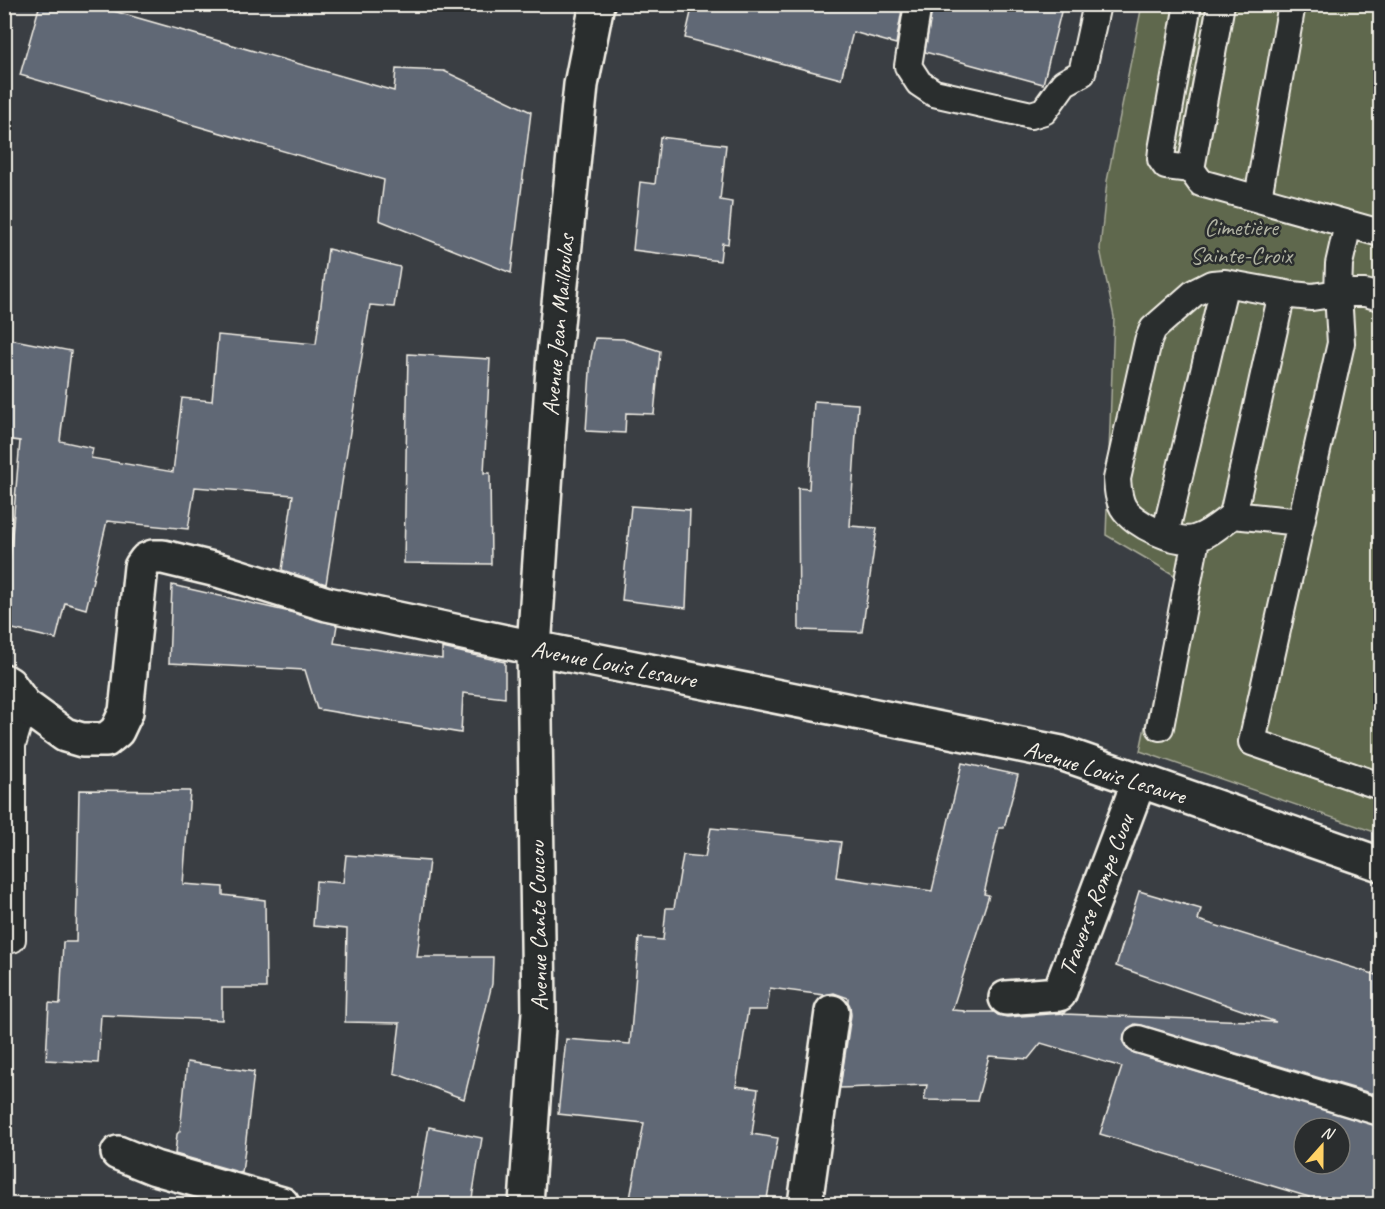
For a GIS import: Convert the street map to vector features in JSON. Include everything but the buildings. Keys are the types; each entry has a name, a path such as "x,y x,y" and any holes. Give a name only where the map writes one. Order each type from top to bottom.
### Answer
{"street":[{"name":"Avenue Jean Mailloulas","path":"534,648 554,354 581,85 597,4"},
{"name":"Avenue Louis Lesavre","path":"14,693 65,735 82,740 106,740 117,731 126,712 141,567 146,560 163,557 221,571 327,604 534,648 1061,753 1380,864"},
{"name":"Avenue Cante Coucou","path":"526,1204 539,1012 534,648"},
{"name":"Traverse Rompe Cuou","path":"1006,998 1059,994 1140,781"},
{"path":"805,1204 832,1012"},
{"path":"118,1153 155,1168 282,1204"}],"lane":[{"path":"918,4 908,66 919,83 934,93 1031,115 1044,111 1064,83 1082,74 1097,4"},
{"path":"1188,4 1161,159 1166,166 1191,169"},
{"path":"1221,4 1191,169 1201,183 1380,233"},
{"path":"1258,198 1292,4"},
{"path":"1348,224 1339,264 1341,343 1252,742 1380,786"},
{"path":"1282,293 1233,515 1196,539 1179,540 1145,526 1124,509 1119,496 1117,480 1148,341 1153,329 1194,292 1212,284 1225,283 1312,297 1338,293 1365,293 1380,297"},
{"path":"1165,535 1225,283"},
{"path":"1233,515 1301,522"},
{"path":"1160,727 1196,539"},
{"path":"12,939 14,693"},
{"path":"1138,1039 1380,1112"}],"green space":[{"name":"Cimetière Sainte-Croix","path":"1142,5 1380,5 1380,834 1140,751 1176,576 1106,535 1114,317 1100,249 1107,181"}]}
